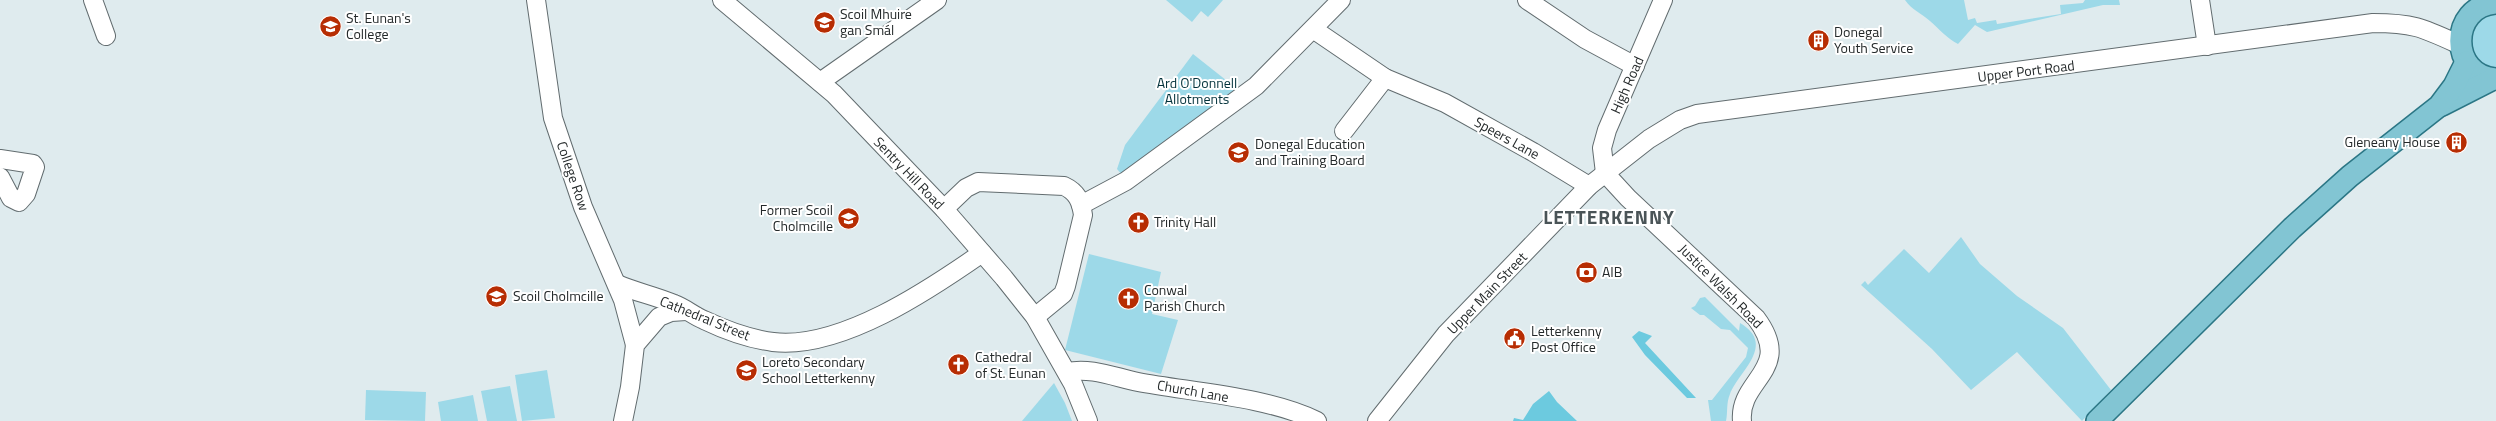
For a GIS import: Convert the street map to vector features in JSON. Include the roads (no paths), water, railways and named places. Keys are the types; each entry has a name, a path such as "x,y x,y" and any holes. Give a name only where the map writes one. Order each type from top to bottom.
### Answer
{"main road":[{"path":"2439,106 2454,86 2463,53 2460,34 2466,19 2481,7 2494,2"},
{"path":"2463,53 2478,74 2494,79"},
{"path":"2096,421 2292,228 2350,176 2439,106 2494,79"}],"street":[{"path":"92,0 106,36"},
{"name":"College Row","path":"536,0 554,118 583,207 617,284 634,345"},
{"name":"Sentry Hill Road","path":"722,0 820,82 944,209 1035,317 1067,372 1088,421"},
{"path":"820,82 937,0"},
{"path":"1082,205 1126,181 1249,92 1341,0"},
{"path":"1527,0 1585,40 1635,66"},
{"name":"High Road","path":"1605,173 1602,158 1605,136 1663,0"},
{"path":"2200,0 2207,46"},
{"name":"Upper Port Road","path":"1605,173 1658,133 1697,114 2373,23 2404,23 2422,27 2463,53"},
{"name":"Speers Lane","path":"1313,29 1386,78 1424,93 1533,152 1589,186"},
{"path":"1344,131 1386,78"},
{"path":"0,159 33,164 35,172 23,200 19,202 11,198 0,177"},
{"name":"Upper Main Street","path":"1377,421 1446,334 1589,186 1605,173"},
{"name":"Justice Walsh Road","path":"1605,173 1628,198 1756,318 1767,332 1770,347 1765,371 1741,407 1742,421"},
{"path":"944,209 966,188 978,182 1064,186 1076,194 1082,205 1082,215 1079,237 1066,286 1063,294 1035,317"},
{"name":"Cathedral Street","path":"617,284 676,304 703,320 748,336 772,342 798,343 832,335 899,307 982,254"},
{"path":"623,421 630,388 634,345 659,317 671,312 686,311"},
{"name":"Church Lane","path":"1067,372 1090,371 1265,404 1289,410 1317,421"}],"place":[{"name":"Scoil Mhuire gan Smál","path":"824,22"},
{"name":"St. Eunan's College","path":"330,26"},
{"name":"Donegal Youth Service","path":"1818,40"},
{"name":"Gleneany House","path":"2456,142"},
{"name":"Donegal Education and Training Board","path":"1239,152"},
{"name":"Former Scoil Cholmcille","path":"849,218"},
{"name":"Trinity Hall","path":"1138,222"},
{"name":"AIB","path":"1586,272"},
{"name":"Scoil Cholmcille","path":"497,296"},
{"name":"Conwal Parish Church","path":"1128,298"},
{"name":"Letterkenny Post Office","path":"1515,339"},
{"name":"Cathedral of St. Eunan","path":"959,365"},
{"name":"Loreto Secondary School Letterkenny","path":"746,370"}],"district":[{"name":"LETTERKENNY","path":"1609,217"}],"park label":[{"name":"Ard O'Donnell Allotments","path":"1197,92"}]}
